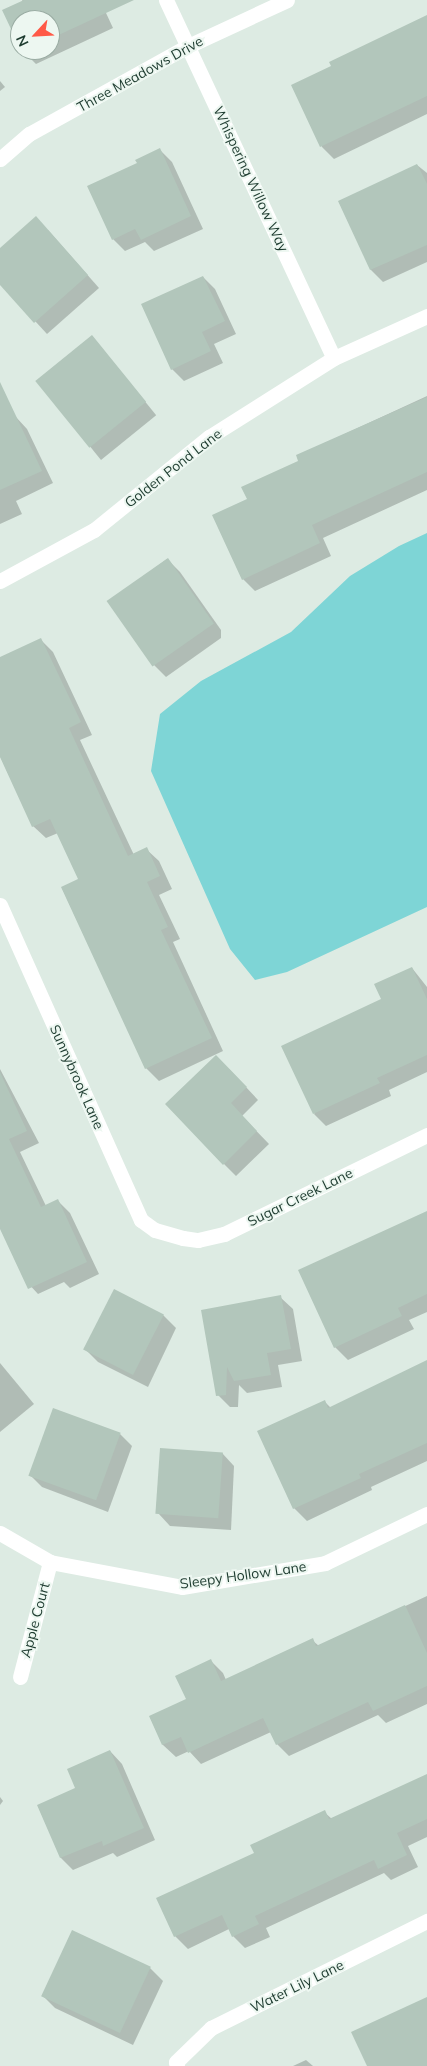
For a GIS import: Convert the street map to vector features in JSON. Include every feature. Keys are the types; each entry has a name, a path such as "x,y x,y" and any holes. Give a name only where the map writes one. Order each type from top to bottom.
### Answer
{"street":[{"name":"Whispering Willow Way","path":"166,0 334,358"},
{"name":"Three Meadows Drive","path":"0,159 29,134 188,46 287,0"},
{"name":"Golden Pond Lane","path":"0,581 94,530 209,437 334,358 427,316"},
{"name":"Sunnybrook Lane","path":"0,905 141,1220 155,1230 170,1235"},
{"name":"Sugar Creek Lane","path":"170,1235 198,1240 224,1234 427,1135"},
{"name":"Sleepy Hollow Lane","path":"0,1533 50,1562 182,1587 325,1563 427,1514"},
{"name":"Apple Court","path":"20,1677 50,1562"},
{"name":"Water Lily Lane","path":"176,2064 211,2028 427,1922"}],"water":[{"path":"427,533 427,907 287,972 255,980 230,949 151,771 160,714 201,681 291,632 350,576 399,546"}],"building":[{"path":"24,0 134,0 60,34 60,10 10,10 10,27 2,10"},
{"path":"427,15 427,96 320,147 291,85 331,66 329,62"},
{"path":"160,148 191,216 141,240 135,229 112,240 87,186 137,163 135,160"},
{"path":"417,164 427,184 427,245 370,270 338,201"},
{"path":"36,216 88,275 34,323 0,285 0,248"},
{"path":"203,276 225,321 202,332 211,351 171,370 141,304"},
{"path":"92,335 146,402 89,448 35,381"},
{"path":"0,382 42,471 0,490"},
{"path":"427,397 427,472 312,525 320,543 242,580 212,515 247,499 241,487 298,461 296,455"},
{"path":"168,558 214,624 152,667 107,601"},
{"path":"41,638 81,722 69,728 128,856 147,847 160,876 147,882 168,927 161,930 212,1038 145,1069 61,887 78,879 50,819 32,827 0,757 0,657"},
{"path":"412,967 427,999 427,1055 377,1078 380,1083 313,1114 281,1046 381,999 374,984"},
{"path":"216,1055 247,1087 231,1103 257,1131 223,1165 165,1104"},
{"path":"0,1072 27,1131 9,1139 41,1207 58,1199 87,1262 28,1289 0,1229"},
{"path":"427,1211 427,1294 398,1308 402,1316 334,1348 298,1270"},
{"path":"114,1289 164,1314 133,1375 83,1350"},
{"path":"281,1295 291,1349 267,1353 271,1375 234,1381 227,1367 226,1395 216,1396 201,1310"},
{"path":"427,1360 427,1443 359,1474 361,1478 293,1509 257,1431 325,1400 328,1408"},
{"path":"53,1408 121,1433 96,1500 28,1476"},
{"path":"160,1448 223,1452 218,1518 155,1514"},
{"path":"405,1605 427,1653 427,1686 373,1711 368,1702 276,1745 263,1718 188,1753 181,1737 162,1745 149,1716 186,1699 175,1676 211,1659 221,1681 313,1638 316,1646"},
{"path":"110,1750 144,1828 103,1846 102,1841 60,1858 37,1805 75,1788 67,1769"},
{"path":"427,1774 427,1819 397,1833 407,1855 378,1869 374,1860 255,1916 259,1924 232,1937 222,1915 174,1937 156,1898 254,1853 250,1845 325,1810 329,1819"},
{"path":"72,1930 151,1967 120,2033 41,1996"},
{"path":"427,1997 427,2066 367,2066 351,2032"}]}
